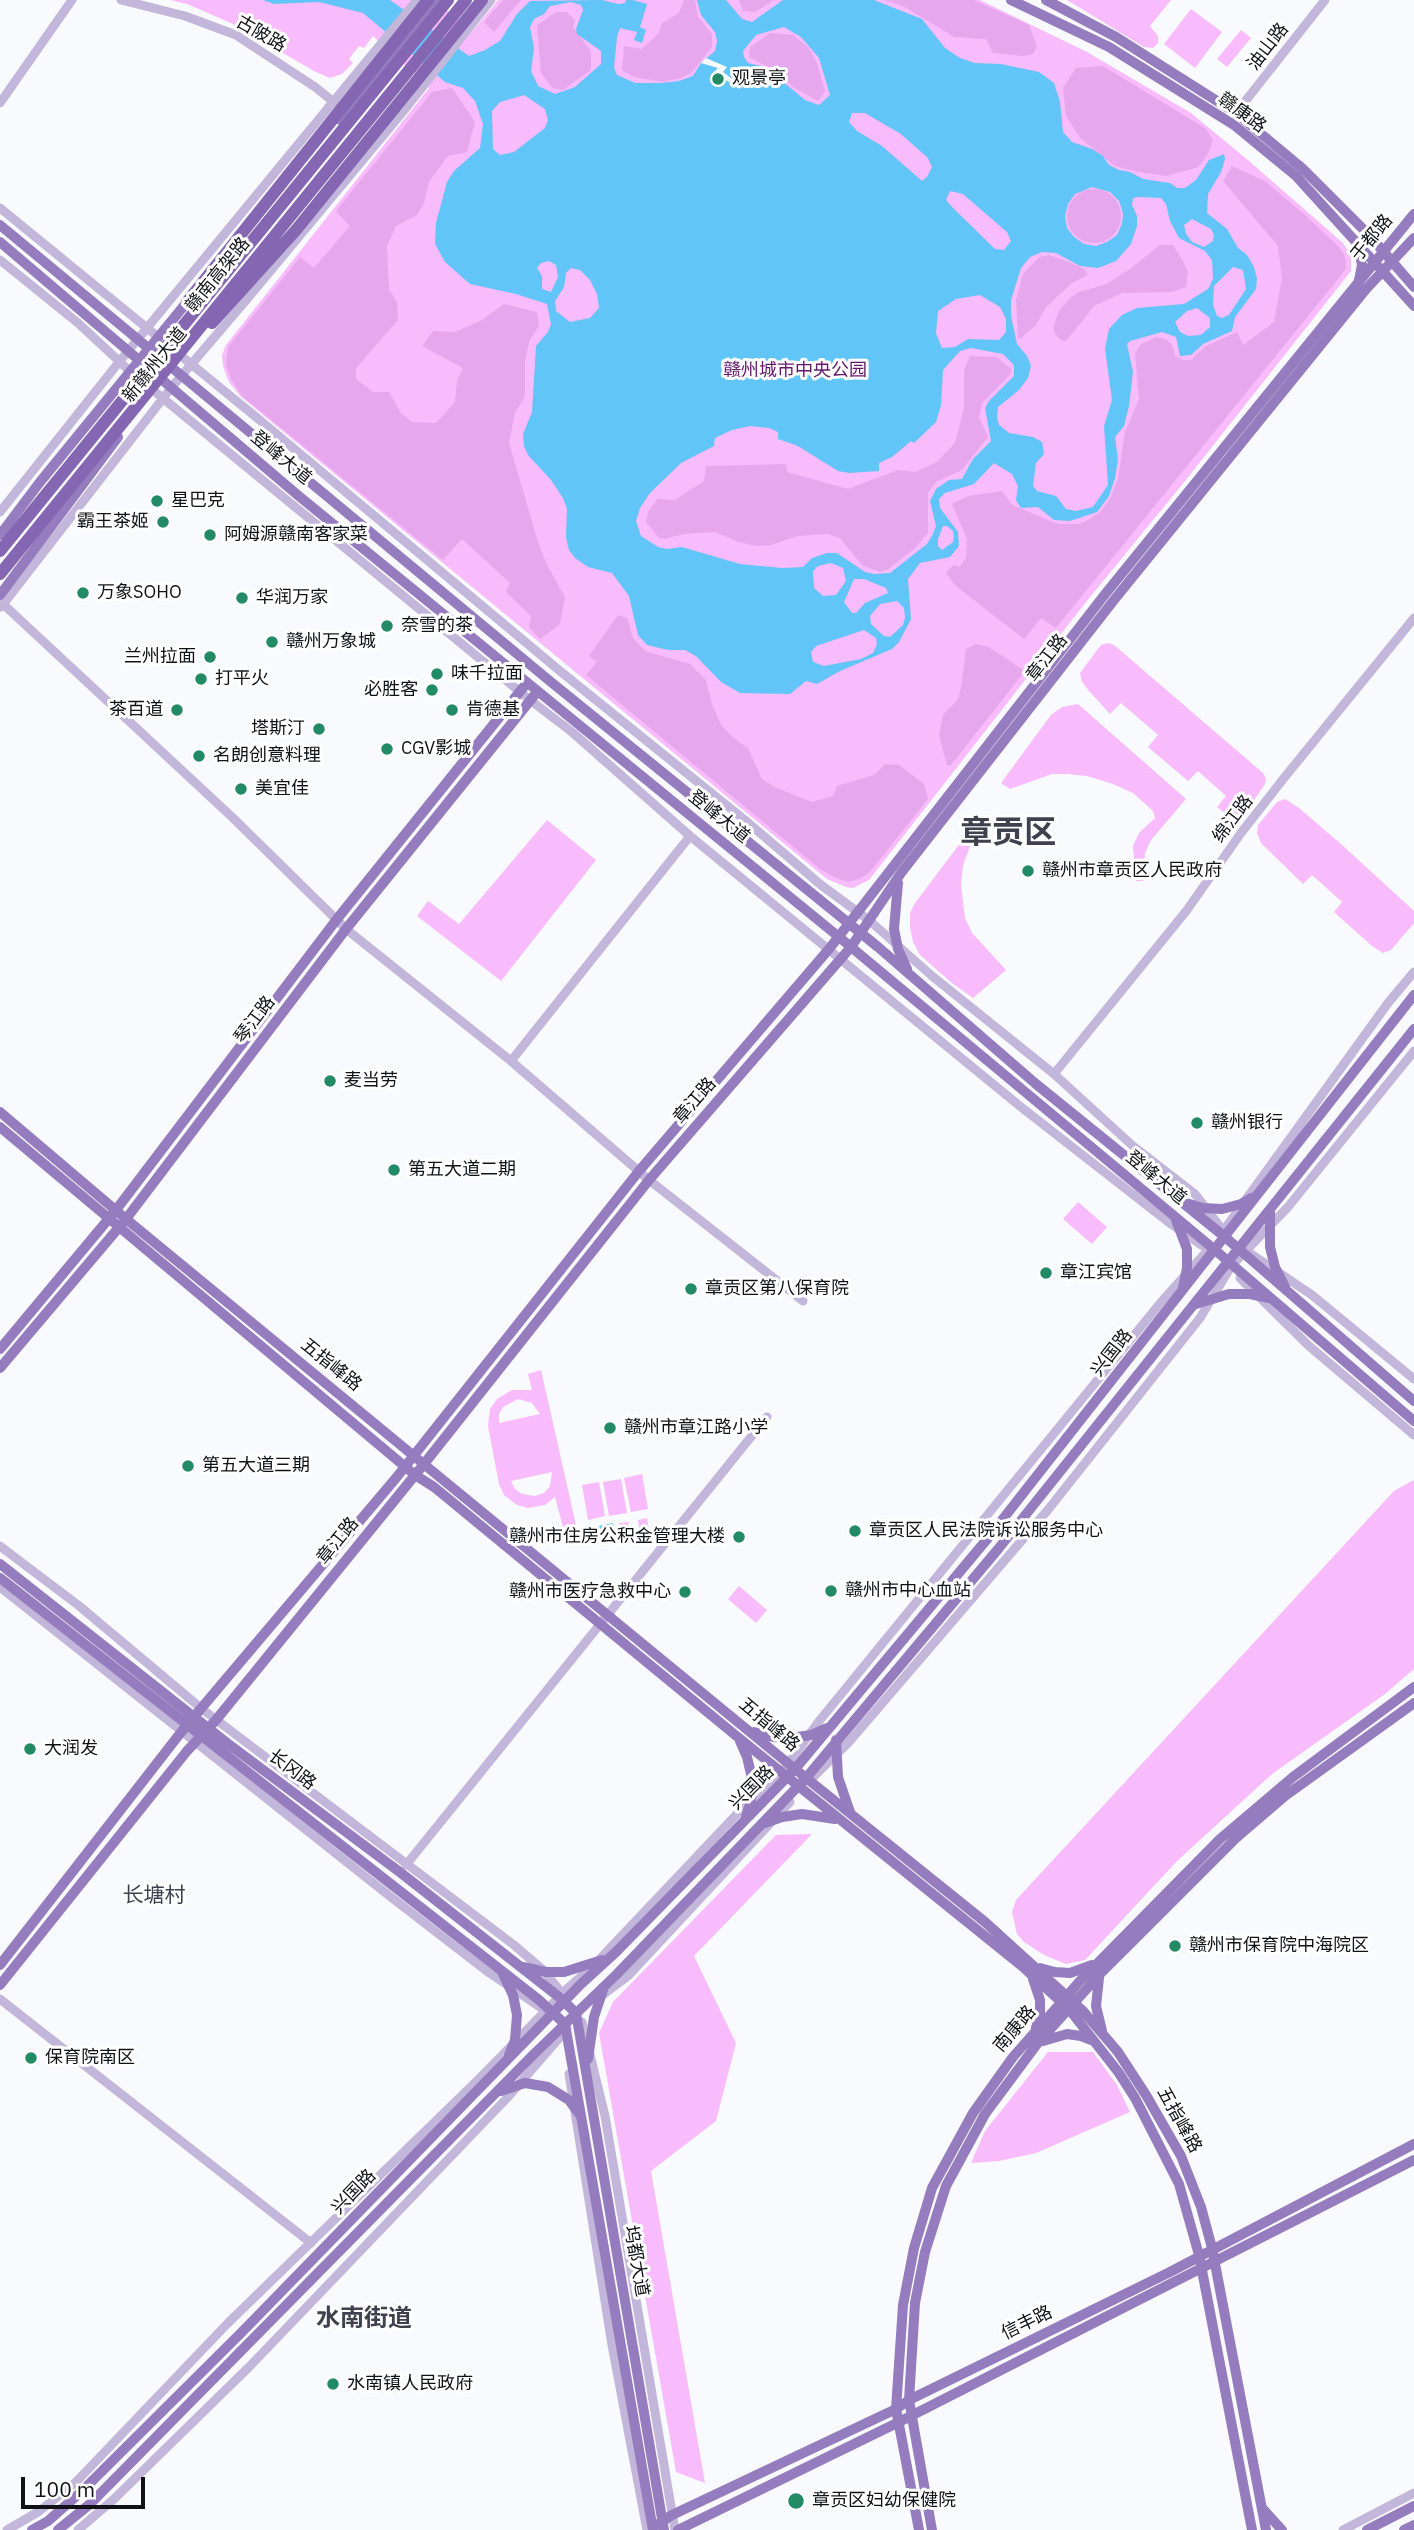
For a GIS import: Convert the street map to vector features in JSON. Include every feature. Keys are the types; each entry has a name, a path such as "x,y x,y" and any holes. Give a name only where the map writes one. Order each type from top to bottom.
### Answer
{"highway":[{"path":"187,302 428,0"},
{"name":"赣南高架路","path":"0,551 448,0"},
{"path":"212,323 296,230 479,0"},
{"name":"赣南高架路","path":"0,574 470,9"}],"main road":[{"name":"新赣州大道","path":"0,535 187,302 438,0"},
{"name":"新赣州大道","path":"1,602 70,499 186,362 212,323 479,0"},
{"name":"赣康路","path":"1011,0 1109,47 1234,125 1296,176 1414,306"},
{"name":"赣康路","path":"1046,0 1116,37 1236,113 1301,168 1384,252 1414,287"},
{"name":"于都路","path":"1357,284 1414,214"},
{"name":"登峰大道","path":"0,225 911,976 1036,1084 1224,1234 1414,1401"},
{"name":"章江路","path":"0,1985 424,1464 649,1180 851,947 901,873 1114,600 1366,289 1414,238"},
{"path":"1354,239 1362,259 1362,271 1357,284"},
{"name":"登峰大道","path":"0,242 523,688 839,937 1414,1421"},
{"name":"章江路","path":"0,1965 191,1721 405,1466 639,1171 839,937 1106,593 1357,284"},
{"name":"琴江路","path":"0,1349 112,1215 337,919 523,688"},
{"name":"琴江路","path":"0,1368 122,1223 346,929 533,696"},
{"path":"901,873 894,919 897,945 911,976"},
{"name":"兴国路","path":"32,2530 48,2521 90,2483 242,2332 505,2063 563,1998 617,1952 829,1727 988,1538 1414,995"},
{"name":"兴国路","path":"58,2530 90,2504 495,2094 564,2029 691,1899 754,1829 804,1783 836,1740 999,1548 1193,1306 1242,1250 1271,1209 1414,1030"},
{"name":"五指峰路","path":"0,1112 112,1215"},
{"name":"五指峰路","path":"0,1127 609,1614 746,1729 804,1783 851,1815 985,1922 1068,2002 1100,2039 1156,2136 1179,2184 1202,2269 1252,2530"},
{"path":"1176,1197 1205,1208 1222,1209 1242,1204 1260,1189"},
{"path":"1271,1209 1270,1247 1277,1272 1291,1295"},
{"path":"1170,1213 1181,1231 1187,1249 1187,1274 1180,1294"},
{"name":"五指峰路","path":"122,1223 415,1475 434,1487 734,1734 788,1770"},
{"path":"1193,1306 1212,1298 1240,1293 1270,1298"},
{"name":"长冈路","path":"0,1564 550,2012"},
{"name":"长冈路","path":"0,1578 191,1721"},
{"name":"南康路","path":"932,2530 909,2400 915,2302 925,2252 946,2186 985,2114 1068,2002 1220,1839 1293,1777 1414,1687"},
{"name":"南康路","path":"1099,1968 1236,1838 1285,1796 1414,1703"},
{"path":"746,1729 773,1737 792,1738 829,1727"},
{"name":"长冈路","path":"205,1732 401,1873 563,1998"},
{"path":"734,1734 750,1765 751,1800 746,1818"},
{"path":"836,1740 840,1787 851,1815"},
{"name":"五指峰路","path":"804,1783 841,1821 1031,1968"},
{"path":"754,1829 774,1819 802,1814 822,1815 841,1821"},
{"path":"517,1964 536,1971 567,1972 595,1964 617,1952"},
{"path":"1034,2032 1041,2000 1031,1968 1069,1973 1099,1968 1096,2006 1100,2039 1067,2034 1051,2037 1037,2044"},
{"path":"499,1969 510,1988 517,2015 514,2042 505,2063"},
{"path":"592,2104 589,2050 594,2017 603,1990 617,1974"},
{"path":"563,1998 578,2014"},
{"name":"南康路","path":"919,2530 896,2409 903,2305 914,2248 932,2189 972,2113 1034,2032 1068,2002"},
{"path":"550,2012 564,2029"},
{"name":"坞都大道","path":"578,2014 658,2526"},
{"name":"坞都大道","path":"564,2029 658,2526"},
{"name":"五指峰路","path":"1100,2039 1118,2052 1139,2084 1181,2156 1201,2207 1215,2262 1266,2530"},
{"path":"495,2094 518,2084 533,2083 548,2087 563,2095 583,2122"},
{"name":"信丰路","path":"658,2526 1170,2272 1414,2144"},
{"name":"信丰路","path":"676,2530 899,2422 1414,2161"},
{"path":"1367,2530 1414,2506"},
{"path":"1262,2508 1282,2530"},
{"path":"1404,2530 1414,2525"}],"street":[{"path":"0,103 72,0"},
{"name":"古陂路","path":"121,0 185,16 236,35 335,103"},
{"path":"0,512 119,362 335,103 417,0"},
{"path":"186,362 247,299 405,109 470,9 491,0"},
{"name":"油山路","path":"1236,113 1325,0"},
{"path":"0,208 560,671 821,885 870,921 932,976 1054,1074 1133,1146 1195,1194 1224,1234 1242,1204 1388,1003 1414,972"},
{"path":"0,260 78,323 158,395 523,688"},
{"path":"158,395 1,602 232,817 346,929 511,1061 649,1180 803,1301"},
{"path":"0,512 40,482"},
{"path":"49,542 70,499"},
{"name":"绵江路","path":"1054,1074 1187,910 1284,778 1414,618"},
{"path":"205,1732 406,1865 514,1945 543,1970 563,1998 751,1800 788,1770 809,1735 1161,1301 1212,1250 1181,1231 1020,1107 690,836 533,696"},
{"path":"511,1061 690,836"},
{"path":"1414,1051 1287,1207 1242,1250 1312,1295 1414,1379"},
{"path":"658,2526 608,2130 578,2014 628,1976 804,1783 836,1755 1047,1511 1200,1318 1229,1265 1309,1346 1414,1434"},
{"path":"406,1865 767,1417"},
{"path":"0,1546 78,1605 191,1721"},
{"path":"0,1587 191,1721 510,1988 550,2012 514,2042 228,2323 75,2483 38,2512 7,2530"},
{"path":"0,1999 311,2243"},
{"path":"564,2029 573,2105 612,2345 658,2526"},
{"path":"78,2530 114,2499 250,2366 518,2084 564,2029"},
{"path":"1343,2530 1414,2493"},
{"path":"658,2526 676,2530"}],"green space":[{"name":"赣州城市中央公园","path":"170,0 435,0 472,32 498,0 980,0 1087,52 1191,113 1343,243 1351,256 1351,271 1086,602 869,880 853,888 846,887 827,879 240,396 229,382 222,355 226,345 429,88 373,36 364,48 359,46 349,59 353,63 342,74 330,78 231,23 187,4"},
{"path":"1067,0 1171,0 1150,26 1158,36 1158,43 1153,48 1144,47"},
{"path":"1191,9 1222,32 1195,68 1164,44"},
{"path":"1241,30 1251,38 1227,67 1217,59"},
{"path":"1101,645 1114,645 1263,773 1265,784 1246,812 1229,816 1217,807 1226,796 1198,771 1188,781 1148,747 1158,735 1121,703 1110,714 1089,691 1082,682 1080,673"},
{"path":"1078,704 1186,799 1151,840 1145,853 1143,881 1136,881 1133,846 1139,833 1155,818 1153,811 1133,793 1087,776 1068,774 1052,774 1010,789 1001,783 1051,715 1062,707"},
{"path":"1285,799 1341,844 1414,911 1414,923 1391,950 1383,953 1372,946 1334,912 1342,902 1312,875 1303,884 1261,843 1257,833 1258,825 1277,802"},
{"path":"547,820 596,860 501,981 417,916 428,901 459,924"},
{"path":"964,838 972,841 963,865 961,886 965,918 972,933 1006,970 973,998 920,955 913,942 910,927 910,913 915,903"},
{"path":"1078,1202 1107,1227 1092,1244 1063,1219"},
{"path":"541,1370 576,1525 563,1527 555,1497 545,1505 528,1508 517,1505 504,1495 499,1484 488,1426 490,1409 497,1399 512,1390 532,1390 528,1374","holes":["518,1399 532,1403 540,1414 499,1423 499,1414 503,1407","552,1472 550,1486 544,1493 535,1496 522,1494 515,1489 511,1481"]},
{"path":"642,1474 648,1509 631,1512 624,1478"},
{"path":"621,1479 627,1513 609,1516 603,1482"},
{"path":"1414,1480 1414,1669 1385,1694 1272,1774 1177,1861 1085,1960 1066,1964 1044,1955 1024,1942 1017,1934 1012,1912 1016,1900 1394,1491"},
{"path":"599,1482 605,1516 588,1520 582,1485"},
{"path":"647,1518 650,1539 641,1541 638,1520"},
{"path":"628,1522 632,1543 622,1544 619,1523"},
{"path":"739,1586 767,1610 756,1623 728,1599"},
{"path":"812,1834 694,1956 736,2043 716,2121 651,2171 705,2483 676,2472 599,2033 613,2002 776,1835"},
{"path":"1048,2052 1093,2052 1117,2085 1130,2112 1036,2153 999,2161 971,2163 985,2131"}],"shaded area":[{"path":"503,0 521,0 494,32 484,22"},
{"path":"684,0 695,0 698,17 712,34 712,47 691,73 663,82 634,77 622,70 624,46 642,49 658,34 662,23 679,13"},
{"path":"739,0 774,0 755,12 743,11"},
{"path":"884,0 974,0 1029,25 1037,46 1033,54 1023,56 993,53 986,39 954,37 905,7"},
{"path":"556,12 567,12 575,20 573,27 591,51 591,70 563,90 552,88 541,73 538,40 537,25"},
{"path":"770,33 793,35 809,48 817,63 825,91 818,101 793,87 776,71 749,57 750,47"},
{"path":"1103,66 1205,128 1213,140 1207,156 1198,167 1167,176 1138,172 1115,166 1080,138 1066,116 1063,88 1076,68"},
{"path":"452,88 475,122 467,152 448,156 429,182 424,203 417,215 396,226 387,246 389,290 397,302 398,320 356,368 356,379 373,392 389,392 401,413 412,422 436,423 455,402 457,381 463,368 422,346 433,331 455,332 482,320 504,304 537,312 539,326 530,339 525,360 525,396 515,413 509,443 538,542 565,597 560,624 540,639 529,627 531,616 506,592 510,583 462,539 443,560 242,396 226,365 228,347 300,257 314,268 350,226 336,211 432,92"},
{"path":"1232,166 1265,181 1306,216 1340,248 1345,257 1346,269 1056,628 1041,618 1024,639 956,586 946,573 953,565 960,567 966,558 967,539 952,504 968,496 1002,491 1012,505 1058,524 1079,524 1088,520 1100,512 1110,499 1118,479 1125,432 1139,399 1135,354 1140,345 1156,337 1165,339 1172,344 1175,356 1182,360 1191,360 1206,346 1237,332 1243,345 1274,322 1282,278 1278,246 1223,181"},
{"path":"1094,189 1113,197 1121,216 1113,235 1094,243 1075,235 1067,216 1075,197"},
{"path":"1160,245 1173,245 1188,271 1186,287 1172,292 1122,293 1094,306 1066,341 1056,335 1053,328 1059,311 1071,297 1107,284"},
{"path":"1049,255 1084,269 1088,275 1072,283 1046,307 1036,325 1020,339 1016,300 1023,274 1039,257"},
{"path":"970,356 997,357 1012,370 982,403 979,417 988,437 962,470 936,482 928,493 928,533 914,549 887,570 880,572 862,565 840,538 827,534 798,536 771,545 756,546 715,532 659,538 646,522 648,512 657,499 675,500 704,481 706,466 786,464 787,472 848,489 898,470 915,472 937,462 955,443 964,408 964,370"},
{"path":"618,615 627,618 633,638 645,651 690,664 706,680 720,723 731,736 748,748 762,779 774,787 812,802 833,796 837,786 874,775 885,764 899,765 924,784 928,799 869,873 848,882 820,869 586,675 597,662 589,656"},
{"path":"976,644 989,647 1025,671 951,765 947,765 939,736 943,715 958,699 966,649"}],"water":[{"path":"263,0 390,0 469,56 500,41 517,14 530,1 602,0 618,4 633,0 647,4 640,27 646,30 642,43 634,40 637,32 620,28 614,68 617,75 635,83 661,83 693,76 701,63 715,51 715,32 701,15 697,0 726,0 742,19 752,22 783,0 874,0 922,19 945,48 960,58 975,63 1001,64 1039,72 1054,83 1060,102 1063,132 1072,142 1092,149 1103,156 1109,165 1119,170 1143,179 1185,188 1196,180 1209,160 1224,154 1221,172 1208,194 1207,213 1227,229 1238,248 1247,255 1254,267 1256,289 1235,317 1232,331 1203,344 1191,355 1180,356 1176,337 1162,332 1127,344 1133,372 1129,406 1124,426 1115,437 1118,460 1115,478 1109,496 1097,512 1070,521 1054,520 1038,507 1021,508 1016,500 1018,486 1012,474 994,463 974,484 945,493 939,499 940,508 958,532 959,546 950,557 920,563 908,579 911,619 899,642 892,649 817,684 806,681 790,694 740,693 721,682 696,656 685,650 668,650 647,645 638,635 629,596 612,573 588,567 569,550 566,537 567,509 563,498 528,455 524,446 523,434 532,412 536,346 551,324 547,304 470,284 445,262 435,244 436,223 447,182 454,171 480,148 483,124 475,101 463,88 445,82 363,13 319,2 274,4","holes":["571,2 581,5 583,10 576,29 577,34 601,51 601,64 575,87 555,94 538,86 531,71 534,48 530,27 534,19 544,14 550,6","784,27 801,37 819,58 830,95 819,105 805,100 765,67 748,63 743,51 756,35","524,95 545,109 548,120 545,128 514,152 500,155 493,149 492,111 500,102","852,113 865,113 901,134 928,158 932,167 927,177 922,181 882,146 857,131 849,122","1092,187 1110,192 1119,201 1123,213 1117,235 1096,246 1084,244 1074,237 1067,228 1065,216 1068,204 1075,194","950,191 963,194 1007,232 1011,241 1004,250 995,249 953,208 946,200","1133,198 1161,198 1179,238 1205,251 1212,260 1213,279 1208,289 1184,304 1137,308 1122,315 1109,329 1105,349 1112,400 1104,426 1108,485 1093,507 1076,511 1066,509 1056,496 1037,491 1033,486 1036,463 1044,454 1042,442 1033,437 1009,433 999,425 998,407 1019,390 1028,378 1031,366 1017,344 1011,316 1011,300 1021,268 1030,257 1042,252 1056,253 1080,266 1098,268 1116,261 1131,244 1137,226","1192,219 1211,229 1214,235 1213,241 1204,247 1192,242 1186,234 1184,225","549,261 556,265 558,277 551,292 542,289 542,276 537,268 541,263","1233,267 1243,270 1246,289 1229,315 1222,318 1217,316 1213,305 1214,286","571,268 580,270 590,280 597,294 599,308 590,318 570,322 556,311 555,301 564,287 566,273","980,295 1000,307 1006,319 1006,332 999,340 968,339 955,347 942,348 936,333 938,311 956,299","1197,308 1210,318 1210,327 1201,335 1188,336 1180,332 1175,322 1187,311","971,348 1003,354 1014,365 1014,376 985,408 991,441 973,459 962,479 949,480 936,489 930,501 936,526 933,534 927,544 890,573 865,572 837,553 812,558 803,567 740,564 682,547 658,547 641,536 636,521 640,508 650,493 681,463 714,446 715,438 732,430 750,426 769,428 778,432 778,439 798,446 838,471 879,471 879,463 892,457 911,441 914,443 936,422 941,405 943,370 960,351","943,526 953,531 953,542 942,550 938,546","831,563 843,568 846,581 836,595 823,596 814,588 813,571 818,566","854,579 864,579 886,588 888,593 865,603 856,613 852,613 844,602","897,601 904,608 903,625 890,637 884,636 871,624 870,616 880,604","864,630 876,638 877,644 873,653 861,659 824,666 813,662 811,652 816,646"]},
{"path":"613,1523 615,1539 586,1544 584,1529"}],"pier":[{"path":"706,58 727,67 723,72 731,78 763,75 764,67 767,78 729,82 724,79 718,86 712,80 718,68 701,63"}],"place":[{"name":"观景亭","path":"718,79"},
{"name":"星巴克","path":"157,501"},
{"name":"霸王茶姬","path":"163,522"},
{"name":"阿姆源赣南客家菜","path":"210,535"},
{"name":"万象SOHO","path":"83,593"},
{"name":"华润万家","path":"242,598"},
{"name":"奈雪的茶","path":"387,626"},
{"name":"赣州万象城","path":"272,642"},
{"name":"兰州拉面","path":"210,657"},
{"name":"味千拉面","path":"437,674"},
{"name":"打平火","path":"201,679"},
{"name":"必胜客","path":"432,690"},
{"name":"茶百道","path":"177,710"},
{"name":"肯德基","path":"452,710"},
{"name":"塔斯汀","path":"319,729"},
{"name":"CGV影城","path":"387,749"},
{"name":"名朗创意料理","path":"199,756"},
{"name":"美宜佳","path":"241,789"},
{"name":"赣州市章贡区人民政府","path":"1028,871"},
{"name":"麦当劳","path":"330,1081"},
{"name":"赣州银行","path":"1197,1123"},
{"name":"第五大道二期","path":"394,1170"},
{"name":"章江宾馆","path":"1046,1273"},
{"name":"章贡区第八保育院","path":"691,1289"},
{"name":"赣州市章江路小学","path":"610,1428"},
{"name":"第五大道三期","path":"188,1466"},
{"name":"章贡区人民法院诉讼服务中心","path":"855,1531"},
{"name":"赣州市住房公积金管理大楼","path":"739,1537"},
{"name":"赣州市中心血站","path":"831,1591"},
{"name":"赣州市医疗急救中心","path":"685,1592"},
{"name":"大润发","path":"30,1749"},
{"name":"赣州市保育院中海院区","path":"1175,1946"},
{"name":"保育院南区","path":"31,2058"},
{"name":"水南镇人民政府","path":"333,2384"},
{"name":"章贡区妇幼保健院","path":"796,2501"}],"district":[{"name":"章贡区","path":"1008,834"},
{"name":"长塘村","path":"154,1896"},
{"name":"水南街道","path":"364,2319"}]}
